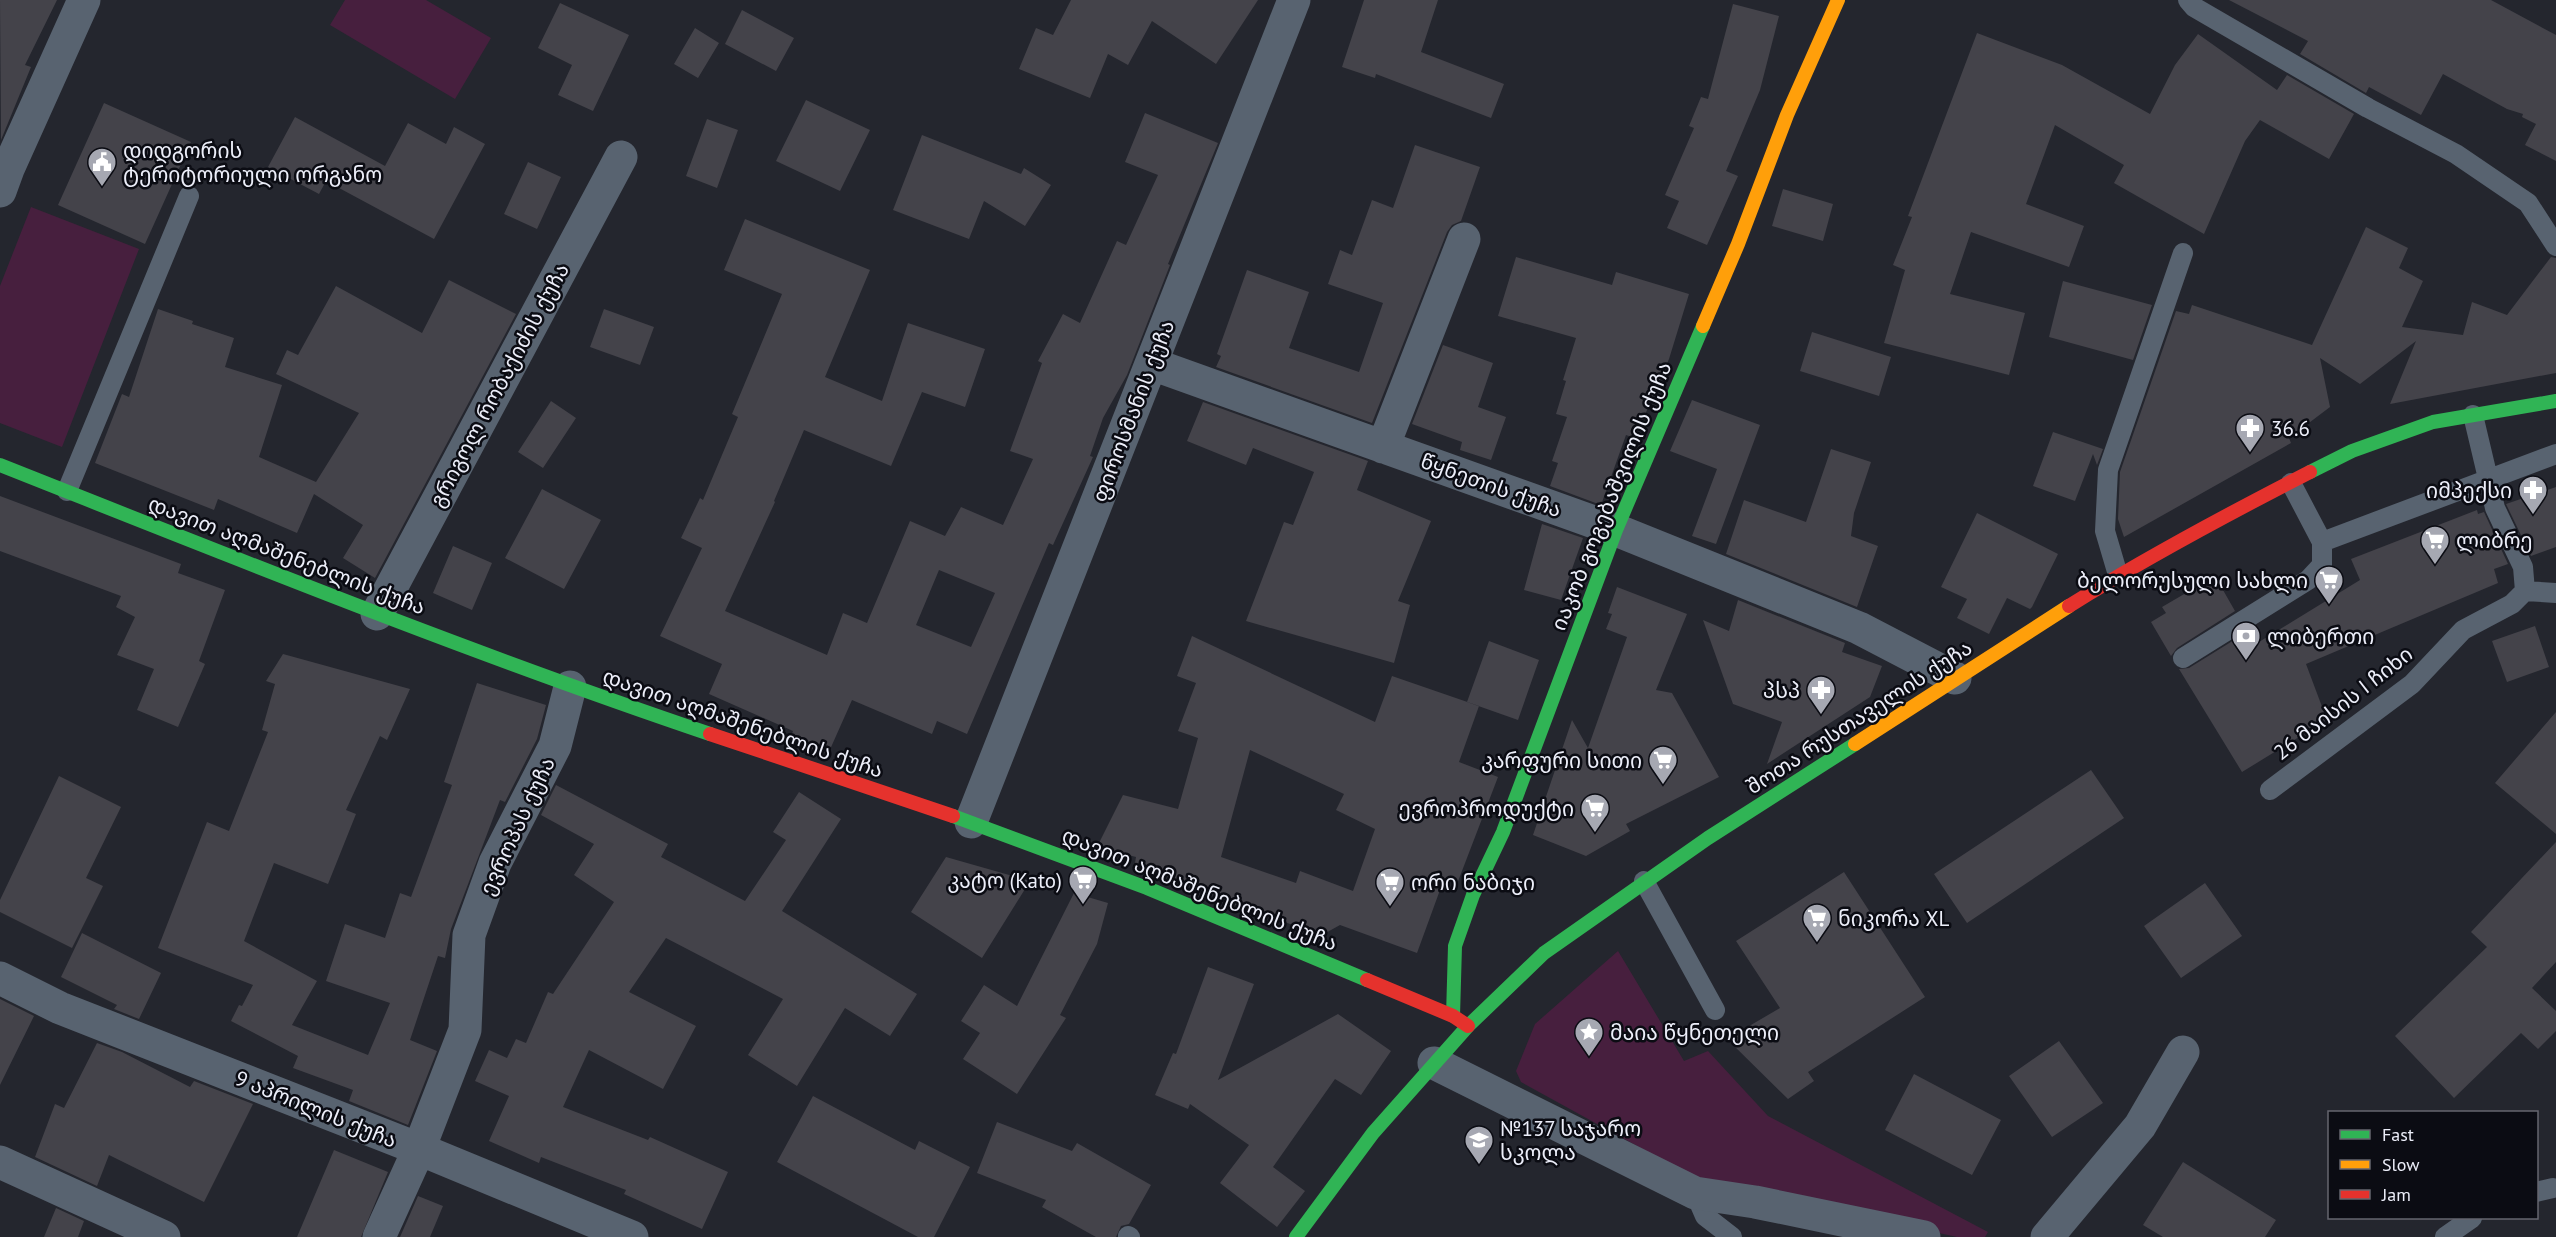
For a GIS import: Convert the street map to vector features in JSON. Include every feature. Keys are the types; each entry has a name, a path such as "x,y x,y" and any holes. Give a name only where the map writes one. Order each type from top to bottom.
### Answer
{"street":[{"path":"3,176 84,0"},
{"name":"ფიროსმანის ქუჩა","path":"971,822 1294,0"},
{"name":"იაკობ გოგებაშვილის ქუჩა","path":"1454,1016 1455,945 1473,895 1503,832 1616,530 1738,244 1787,115 1838,0"},
{"name":"გრიგოლ რობაქიძის ქუჩა","path":"377,614 621,157"},
{"path":"1383,447 1464,239"},
{"name":"წყნეთის ქუჩა","path":"1152,364 1616,530 1859,628 1955,678"},
{"name":"შოთა რუსთაველის ქუჩა","path":"1296,1237 1373,1133 1468,1026 1544,953 1708,838 1790,788 1955,678 2118,575 2237,509 2352,451 2433,422 2556,401"},
{"name":"დავით აღმაშენებლის ქუჩა","path":"0,465 377,614 570,687 971,822 1147,888 1454,1016 1468,1026"},
{"name":"ევროპას ქუჩა","path":"379,1237 419,1149 465,1030 469,935 495,863 555,746 570,687"},
{"name":"9 აპრილის ქუჩა","path":"0,978 60,1008 419,1149 632,1237"},
{"path":"2048,1237 2140,1126 2183,1052"},
{"path":"1434,1063 1695,1193 1755,1202 1879,1232 1924,1237"},
{"path":"0,1162 164,1237"}],"lane":[{"path":"2188,0 2194,7 2368,108 2456,154 2528,203 2556,246"},
{"path":"67,492 189,196"},
{"path":"2118,575 2105,531 2108,470 2183,253"},
{"path":"2473,415 2495,508 2523,567 2525,591 2556,593"},
{"path":"2322,542 2556,454"},
{"path":"2183,658 2308,580 2322,565 2322,542 2291,483"},
{"name":"26 მაისის I ჩიხი","path":"2270,790 2412,684 2463,630 2512,604 2525,591"},
{"path":"1644,881 1715,1010"},
{"path":"1695,1193 1705,1216 1732,1237"},
{"path":"2445,1237 2471,1219"}],"shaded area":[{"path":"345,0 426,0 491,38 455,99 330,25"},
{"path":"31,207 139,249 62,447 0,423 0,286"},
{"path":"1618,951 1684,1061 1708,1051 1768,1116 1988,1232 1985,1237 1957,1237 1699,1180 1521,1082 1516,1071 1535,1024"}],"building":[{"path":"0,0 57,0 25,65 31,67 1,140"},
{"path":"1071,0 1258,0 1216,64 1152,21 1128,65 1108,54 1090,98 1019,69 1036,28 1053,35"},
{"path":"1364,0 1438,0 1421,52 1504,84 1491,118 1376,74 1375,78 1342,67"},
{"path":"2229,0 2491,0 2556,35 2556,161 2525,145 2536,124 2522,117 2523,114 2507,109 2443,74 2421,115 2369,87 2366,93 2300,54 2308,41"},
{"path":"560,3 629,35 593,111 558,95 572,65 538,48"},
{"path":"1733,4 1779,16 1760,90 1726,171 1738,176 1707,245 1667,228 1679,201 1665,195 1694,128 1689,126 1701,97 1708,99"},
{"path":"742,10 794,38 776,71 725,44"},
{"path":"695,28 719,43 698,78 674,64"},
{"path":"1977,33 2062,65 2150,114 2175,65 2198,34 2277,90 2287,75 2354,114 2329,159 2260,120 2245,141 2204,234 2114,183 2124,165 2055,125 2026,204 2084,226 2069,267 1971,232 1950,294 2025,313 2009,375 1884,343 1905,270 1893,265 1912,217 1908,216"},
{"path":"806,100 870,130 840,191 776,161"},
{"path":"104,103 191,142 145,244 58,205"},
{"path":"1145,113 1218,143 1168,264 1170,265 1127,375 1103,418 1090,456 1093,457 1053,545 1049,543 967,734 937,721 932,734 852,700 828,754 789,741 793,731 709,694 722,664 660,636 702,548 681,538 700,498 703,500 738,417 732,414 782,294 724,270 745,219 870,270 825,377 882,401 908,323 985,349 965,407 922,392 891,466 804,430 775,502 725,611 827,655 843,613 867,623 910,521 945,536 961,507 1003,525 1033,459 1010,451 1042,363 1038,361 1063,314 1080,323 1117,241 1126,245 1158,175 1125,162","holes":["939,570 995,593 971,647 916,625"]},
{"path":"295,117 385,166 408,123 446,144 454,127 485,144 434,239 326,181 319,194 268,167"},
{"path":"707,119 738,130 717,188 686,176"},
{"path":"922,135 1021,174 1024,168 1051,185 1025,226 984,201 969,239 893,210"},
{"path":"1415,145 1480,167 1461,221 1452,225 1447,232 1372,423 1216,367 1221,356 1217,354 1247,270 1309,292 1289,348 1359,372 1383,303 1328,284 1340,250 1352,255 1372,200 1393,208"},
{"path":"528,162 561,177 537,229 504,214"},
{"path":"1783,189 1833,204 1823,241 1772,226"},
{"path":"2366,227 2408,248 2399,268 2423,281 2402,327 2463,335 2472,302 2507,315 2551,257 2556,258 2556,373 2390,404 2416,341 2360,384 2320,358 2330,407 2289,438 2291,443 2124,537 2118,519 2120,472 2176,311 2189,314 2192,305 2312,345"},
{"path":"1516,257 1612,285 1616,272 1689,294 1669,359 1635,438 1626,435 1601,505 1550,486 1558,463 1552,461 1567,417 1556,414 1566,381 1563,380 1576,338 1498,316"},
{"path":"449,280 516,314 375,578 343,558 363,525 314,494 297,533 218,499 214,510 95,463 122,394 129,397 158,309 193,321 192,324 234,338 225,367 282,385 259,457 316,482 359,413 276,374 287,350 298,355 336,286 422,333"},
{"path":"2063,281 2152,305 2133,360 2049,337"},
{"path":"604,309 654,327 640,365 590,347"},
{"path":"1812,332 1891,357 1879,396 1800,371"},
{"path":"1443,345 1493,363 1478,407 1506,417 1491,460 1460,450 1462,442 1412,424"},
{"path":"1692,400 1760,425 1716,544 1692,536 1717,469 1670,451"},
{"path":"551,401 576,418 543,468 518,452"},
{"path":"1203,402 1368,461 1357,490 1431,521 1398,601 1410,605 1394,663 1246,621 1284,522 1293,525 1314,472 1253,448 1246,465 1187,441"},
{"path":"2053,432 2103,449 2097,465 2093,454 2075,501 2033,486"},
{"path":"1831,449 1871,462 1854,513 1851,536 1878,546 1857,607 1726,554 1744,500 1806,522"},
{"name":"იმპექსი","path":"2556,487 2556,547 2531,556 2506,504"},
{"path":"542,489 601,520 564,589 505,558"},
{"path":"0,496 181,564 178,573 225,590 199,661 205,664 178,727 137,710 154,669 117,655 135,617 116,607 121,596 0,551"},
{"path":"2477,510 2478,514 2484,512 2508,564 2494,569 2498,583 2306,664 2327,720 2242,772 2179,669 2189,668 2247,632 2254,645 2360,580 2351,559"},
{"path":"1977,513 2058,554 2032,607 2030,609 2007,598 1989,634 1957,618 1967,599 1941,587"},
{"path":"1542,524 1583,538 1561,600 1524,590"},
{"path":"453,546 492,563 472,610 433,593"},
{"path":"2215,576 2235,611 2177,648 2171,656 2151,622 2166,613 2162,607"},
{"path":"1617,587 1687,614 1656,690 1672,693 1719,777 1626,824 1630,831 1586,856 1533,835 1572,720 1588,748 1627,637 1606,629 1612,614 1608,613"},
{"path":"1738,600 1845,643 1842,652 1882,666 1870,697 1767,764 1782,722 1733,704 1703,620 1729,631"},
{"path":"2535,626 2549,667 2507,682 2492,641"},
{"path":"1192,636 1375,722 1392,676 1479,706 1459,762 1498,777 1457,884 1444,879 1417,953 1340,925 1322,935 1241,907 1135,863 1136,857 1097,847 1123,795 1178,809 1198,738 1178,731 1196,683 1177,676","holes":["1250,750 1344,794 1336,810 1375,829 1353,891 1300,871 1296,883 1221,857"]},
{"path":"1489,641 1539,660 1518,720 1467,702"},
{"path":"283,654 410,689 387,740 380,736 346,810 356,814 328,884 274,863 244,941 317,981 292,1025 368,1055 390,1003 326,981 345,924 385,938 400,893 411,897 452,785 444,782 477,683 546,705 537,739 505,802 500,800 451,929 445,958 438,956 410,1040 437,1051 408,1125 349,1101 353,1090 293,1068 298,1056 231,1021 253,985 158,948 207,822 229,831 268,732 262,730 275,684 266,681"},
{"path":"2556,712 2556,834 2495,783"},
{"path":"2091,770 2124,818 1967,923 1934,874"},
{"path":"59,776 121,807 86,878 103,886 72,948 0,912 0,900"},
{"path":"556,785 668,844 661,857 745,901 786,840 773,832 799,792 841,819 782,911 917,994 890,1036 845,1008 797,1086 748,1055 783,999 666,938 629,992 696,1026 663,1089 589,1050 563,1107 648,1140 650,1137 728,1172 702,1229 624,1194 626,1190 541,1157 539,1163 489,1141 509,1096 475,1081 489,1050 507,1058 516,1039 526,1043 548,992 553,994 614,902 574,875 594,844 541,815"},
{"path":"2556,842 2556,962 2532,988 2556,1011 2556,1031 2538,1049 2521,1033 2454,1098 2395,1036 2487,947 2471,932"},
{"path":"946,857 1030,881 982,958 911,912"},
{"path":"1844,872 1925,997 1808,1072 1814,1081 1788,1099 1727,1039 1780,1008 1736,941"},
{"path":"2205,883 2242,936 2181,978 2144,926"},
{"path":"1074,893 1108,903 1097,944 1060,1015 1066,1018 1017,1094 963,1059 980,1033 961,1021 984,985 1017,1006"},
{"path":"82,933 161,973 139,1019 114,1009 117,1005 61,977"},
{"path":"1208,967 1254,984 1218,1080 1338,1014 1391,1051 1361,1095 1335,1079 1273,1167 1305,1191 1277,1227 1220,1183 1249,1145 1190,1104 1188,1109 1155,1095 1173,1053 1176,1054"},
{"path":"0,999 34,1016 0,1085"},
{"path":"2059,1041 2103,1103 2052,1137 2009,1076"},
{"path":"97,1043 122,1052 190,1087 194,1081 253,1104 204,1202 109,1155 97,1186 35,1157 55,1104 64,1108"},
{"path":"1914,1074 2001,1120 1972,1175 1885,1130"},
{"path":"813,1096 915,1150 919,1141 970,1167 934,1237 918,1237 777,1162"},
{"path":"997,1122 1072,1151 1077,1143 1151,1185 1129,1224 1121,1226 1116,1237 1096,1237 1042,1207 1046,1200 977,1173"},
{"path":"334,1150 388,1172 361,1237 297,1237"},
{"path":"2183,1162 2276,1220 2265,1237 2163,1237 2143,1225"},
{"path":"418,1196 443,1206 430,1237 400,1237"},
{"path":"56,1208 84,1221 78,1237 44,1237"}],"traffic: fast":[{"path":"1453,1016 1455,946 1473,895 1503,832 1616,530 1703,326"},
{"path":"2310,472 2352,451 2433,422 2556,401"},
{"path":"0,465 442,638 710,734"},
{"path":"1296,1237 1373,1133 1468,1026 1544,953 1708,838 1855,744"},
{"path":"953,816 1147,888 1367,980"}],"traffic: slow":[{"path":"1703,326 1738,244 1787,115 1838,0"},
{"path":"1855,744 2069,606"}],"traffic: jam":[{"path":"2069,606 2188,536 2310,472"},
{"path":"710,734 953,816"},
{"path":"1367,980 1453,1016 1468,1026"}],"place":[{"name":"დიდგორის ტერიტორიული ორგანო","path":"102,188"},
{"name":"36.6","path":"2250,454"},
{"name":"იმპექსი","path":"2533,516"},
{"name":"ლიბრე","path":"2435,566"},
{"name":"ბელორუსული სახლი","path":"2329,606"},
{"name":"ლიბერთი","path":"2246,662"},
{"name":"პსპ","path":"1821,716"},
{"name":"კარფური სითი","path":"1663,786"},
{"name":"ევროპროდუქტი","path":"1595,834"},
{"name":"კატო (Kato)","path":"1083,906"},
{"name":"ორი ნაბიჯი","path":"1390,908"},
{"name":"ნიკორა XL","path":"1817,944"},
{"name":"მაია წყნეთელი","path":"1589,1058"},
{"name":"№137 საჯარო სკოლა","path":"1479,1166"}]}
